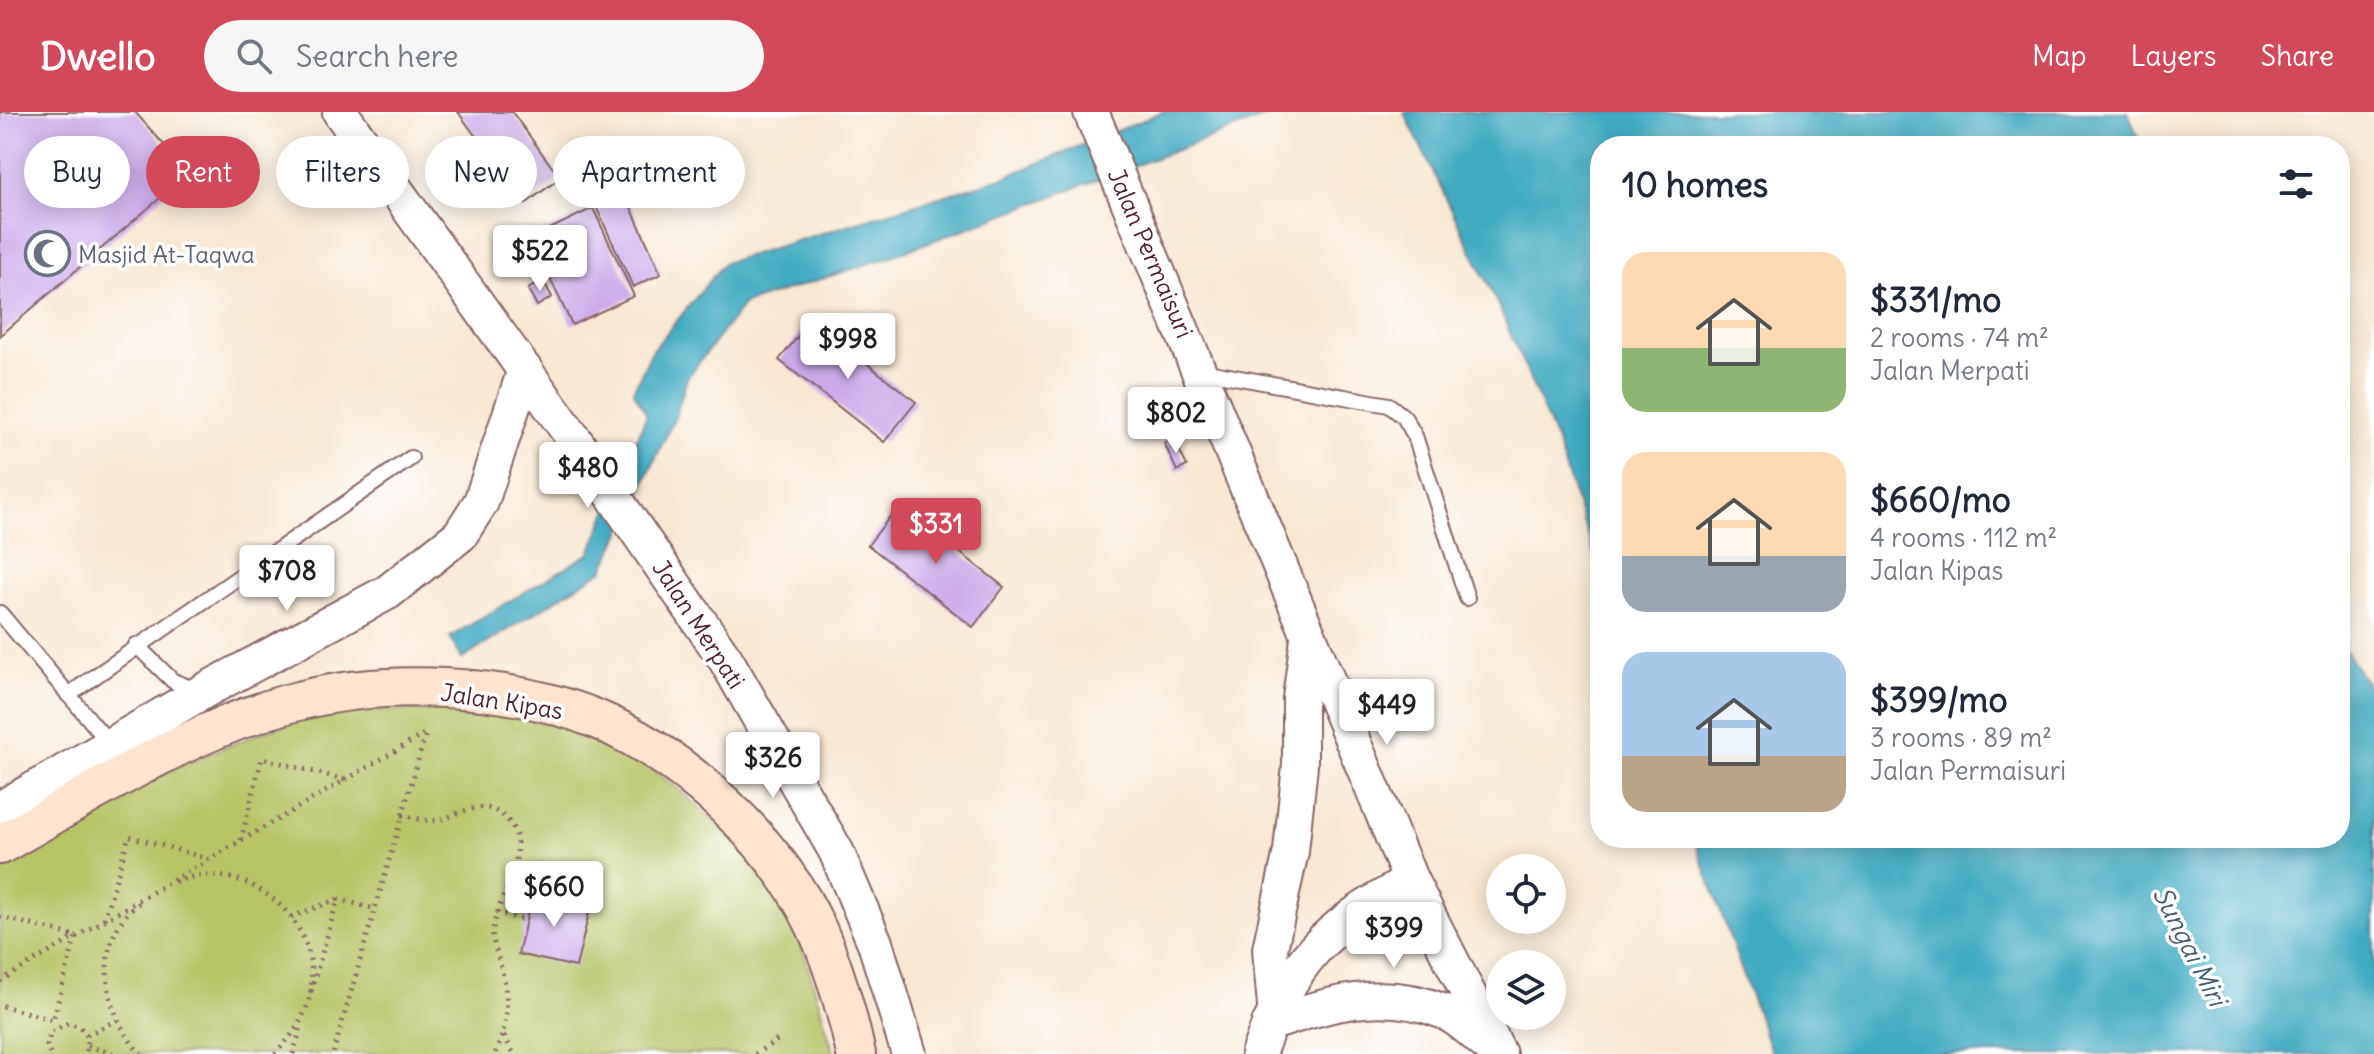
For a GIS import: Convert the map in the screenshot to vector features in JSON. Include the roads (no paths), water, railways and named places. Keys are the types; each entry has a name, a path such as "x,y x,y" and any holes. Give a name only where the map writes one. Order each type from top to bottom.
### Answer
{"main road":[{"name":"Jalan Kipas","path":"0,845 202,735 296,701 347,691 412,688 469,691 536,702 596,720 659,754 720,801 768,851 816,927 856,1054"}],"street":[{"name":"Jalan Merpati","path":"340,112 576,442 726,660 836,851 875,943 909,1054"},
{"name":"Jalan Permaisuri","path":"1093,117 1411,881 1498,1054"},
{"path":"0,809 204,691 388,592 460,535 481,502 525,370"},
{"path":"1268,1028 1270,949 1291,851 1300,765 1300,699 1309,636"},
{"path":"1268,1028 1297,971 1323,939 1361,908 1411,881"},
{"path":"1268,1028 1336,1001 1382,996 1444,1011 1498,1054"}],"lane":[{"path":"1200,371 1389,405 1404,417 1415,436 1467,598"},
{"path":"68,695 136,645 411,458"},
{"path":"0,613 111,745"},
{"path":"136,645 173,681 186,689 204,691"}],"water":[{"path":"1162,112 1279,112 889,257 744,304 687,378 676,415 603,570 462,659 450,637 590,553 647,414 633,391 652,351 724,263 1005,177"},
{"path":"1404,112 2128,112 2137,136 1590,136 1590,542 1556,440 1500,309"},
{"name":"Sungai Miri","path":"2350,658 2374,695 2374,1054 1772,1054 1698,848 2350,848"}],"place":[{"name":"Masjid At-Taqwa","path":"47,254"}]}
